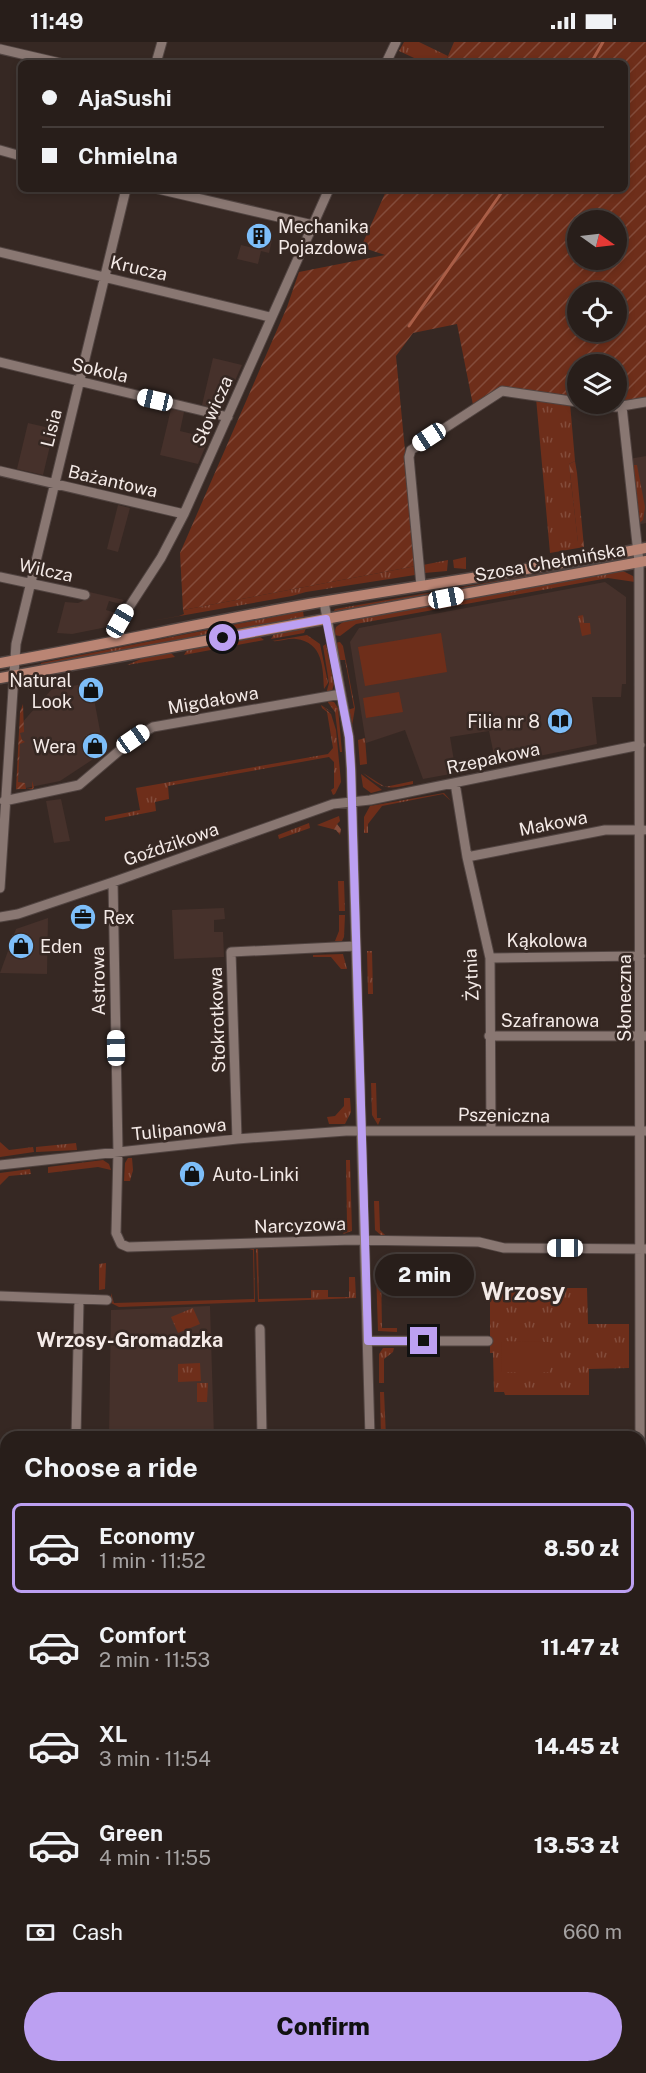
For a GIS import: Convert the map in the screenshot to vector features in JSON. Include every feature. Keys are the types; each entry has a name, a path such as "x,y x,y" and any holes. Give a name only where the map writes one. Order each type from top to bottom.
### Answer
{"main road":[{"name":"Szosa Chełmińska","path":"0,663 324,602 421,585 473,579 641,549"},
{"name":"Szosa Chełmińska","path":"0,678 643,561"}],"street":[{"path":"157,60 162,42"},
{"path":"387,60 394,42"},
{"path":"0,49 47,60"},
{"path":"0,150 18,155"},
{"name":"Lisia","path":"3,823 13,661 125,192"},
{"path":"171,192 312,225"},
{"name":"Słowicza","path":"116,640 120,621 161,558 184,514 328,192"},
{"name":"Krucza","path":"0,252 270,317"},
{"name":"Sokola","path":"0,362 228,417"},
{"path":"421,585 409,457 411,450 502,392 567,401"},
{"path":"627,406 646,402"},
{"name":"Słoneczna","path":"623,414 635,530 643,561 643,700 640,745 643,830 640,956 643,1036 643,1345 640,1431"},
{"name":"Bażantowa","path":"0,471 184,514"},
{"path":"635,530 646,528"},
{"name":"Wilcza","path":"0,577 85,595"},
{"path":"324,602 349,737 353,801 370,1431"},
{"name":"Migdałowa","path":"4,801 62,791 79,785 133,739 153,727 340,694"},
{"name":"Rzepakowa","path":"353,801 640,745"},
{"name":"Żytnia","path":"454,783 467,857 490,958 491,1131"},
{"name":"Goździkowa","path":"0,917 18,914 113,882 333,804 353,801"},
{"path":"0,836 3,823"},
{"path":"0,888 3,823"},
{"name":"Makowa","path":"467,857 596,831 643,830"},
{"name":"Astrowa","path":"113,882 118,1152"},
{"name":"Stokrotkowa","path":"237,1139 231,952 356,946"},
{"name":"Kąkolowa","path":"490,958 640,956"},
{"name":"Szafranowa","path":"489,1036 643,1036"},
{"name":"Tulipanowa","path":"0,1165 237,1139 362,1131"},
{"name":"Pszeniczna","path":"362,1131 643,1131"},
{"name":"Narcyzowa","path":"118,1152 116,1233 118,1241 124,1246 365,1240 479,1242 504,1248 643,1248"},
{"path":"0,1296 107,1300"},
{"path":"76,1431 79,1300"},
{"path":"260,1329 262,1431"},
{"path":"368,1341 489,1341"}],"shaded area":[{"path":"263,237 272,240 269,253 261,251 258,264 237,259 241,245 257,249"},
{"path":"213,358 242,365 222,410 202,405"},
{"path":"171,409 184,412 180,431 209,438 198,464 160,455"},
{"path":"28,423 54,429 43,475 17,469"},
{"path":"646,456 646,523 637,525 629,459"},
{"path":"118,505 130,508 118,552 107,549"},
{"path":"605,582 626,597 626,684 622,684 621,697 592,697 597,744 496,765 489,731 450,737 456,773 423,779 405,730 366,743 350,642 359,628"},
{"path":"89,592 124,600 121,604 109,601 106,610 116,613 107,627 72,634 57,633 65,602 78,603 87,599"},
{"path":"91,683 104,752 60,781 16,790 20,725 52,689"},
{"path":"61,799 70,841 54,843 46,801"},
{"path":"224,908 225,919 214,920 214,932 223,932 224,957 174,959 172,910"},
{"path":"48,918 47,974 0,973 16,929"},
{"path":"210,1306 214,1431 109,1431 111,1310"}],"green space":[{"path":"404,42 419,42 448,56 446,60 418,60 399,51"},
{"path":"454,42 646,42 646,398 627,401 627,354 567,354 567,396 502,386 473,405 457,324 413,333 396,356 416,566 183,610 180,553 287,307 299,272 385,255 361,247 386,192 628,192 628,60 446,60"},
{"path":"536,398 567,403 567,414 571,414 575,461 569,464 578,542 584,547 550,553"},
{"path":"575,461 584,547 578,543 569,464"},
{"path":"630,465 637,465 645,507 643,520 637,525"},
{"path":"466,557 466,569 454,568 453,560"},
{"path":"625,559 335,612 334,611 335,609"},
{"path":"448,560 447,571 424,573 423,565"},
{"path":"416,566 415,575 306,592 292,596 146,622 179,616 184,614 183,610"},
{"path":"623,571 633,576 635,582 608,578 356,624 340,636 334,635 336,627 343,622"},
{"path":"303,611 304,618 41,666 41,663"},
{"path":"583,615 584,623 590,623 591,634 582,636 578,616"},
{"path":"306,628 304,633 271,639 274,634"},
{"path":"441,633 447,672 365,686 358,647"},
{"path":"307,635 320,644 328,683 324,689 320,657 312,645 296,639 272,641"},
{"path":"260,637 264,640 184,655 187,650"},
{"path":"340,642 343,646 355,708 352,726 356,766 347,710 354,708 345,660 338,660 334,643"},
{"path":"326,644 334,684 332,691 326,694 329,683 323,646"},
{"path":"171,653 175,657 127,665 146,657"},
{"path":"399,692 403,712 366,718 363,698"},
{"path":"327,701 334,702 338,708 342,752 340,752 335,712"},
{"path":"23,704 24,732 20,733 25,742 20,744 18,782 25,783 26,789 16,789 20,712"},
{"path":"321,705 333,713 323,707 331,714 336,730 341,782 335,794 333,795 331,790 334,788 334,762 329,757 168,786 169,799 155,802 156,811 105,821 105,817 140,810 136,788 328,754 333,748 327,712"},
{"path":"365,738 367,764 360,765 358,740"},
{"path":"361,774 382,790 371,793 363,787"},
{"path":"413,781 413,784 386,787"},
{"path":"444,793 451,801 443,794 382,806 368,824 368,833 364,833 364,817 370,806"},
{"path":"339,816 340,821 337,824 341,829 340,835 336,830 317,825"},
{"path":"309,823 310,828 279,839 278,835"},
{"path":"338,881 344,881 345,911 339,911"},
{"path":"339,915 345,915 344,937 342,941 335,941 339,931"},
{"path":"367,951 372,951 373,994 368,994"},
{"path":"343,954 347,969 341,969 331,957 313,957 313,955"},
{"path":"371,1083 376,1083 377,1118 381,1118 378,1125 372,1115"},
{"path":"344,1098 350,1098 351,1112 345,1124 329,1124 327,1117 335,1116 344,1106"},
{"path":"0,1142 9,1150 33,1147 34,1152 0,1157"},
{"path":"76,1143 77,1150 36,1152 36,1147"},
{"path":"128,1158 132,1158 133,1170 130,1181 124,1181 125,1163"},
{"path":"103,1160 109,1164 111,1170 98,1167 48,1173 48,1167"},
{"path":"346,1160 350,1160 352,1231 343,1234 347,1224"},
{"path":"30,1169 31,1174 9,1176 0,1185 0,1173"},
{"path":"374,1201 379,1201 380,1230 386,1236 383,1237 375,1230"},
{"path":"249,1249 254,1249 255,1302 119,1307 111,1303 111,1293 114,1303 254,1299 253,1250"},
{"path":"256,1249 258,1249 259,1299 311,1298 311,1290 328,1290 328,1297 349,1297 349,1277 355,1277 356,1298 258,1302"},
{"path":"106,1263 105,1289 99,1290 99,1264"},
{"path":"376,1272 381,1272 382,1328 397,1328 397,1332 378,1331"},
{"path":"490,1288 587,1288 588,1324 629,1324 629,1368 589,1369 589,1395 505,1395 504,1392 494,1392 493,1353 490,1353"},
{"path":"193,1308 200,1324 178,1333 171,1317"},
{"path":"502,1341 550,1342 550,1372 501,1372"},
{"path":"383,1348 394,1348 393,1352 384,1359 384,1383 379,1383 379,1354"},
{"path":"200,1363 201,1381 178,1382 178,1364"},
{"path":"197,1383 208,1383 207,1402 197,1402"},
{"path":"380,1392 384,1392 386,1431 381,1431"}],"waterway":[{"path":"593,60 603,42"},
{"path":"409,326 502,192"}],"place":[{"name":"Mechanika Pojazdowa","path":"259,236"},
{"name":"Natural Look","path":"91,690"},
{"name":"Filia nr 8","path":"560,721"},
{"name":"Wera","path":"95,746"},
{"name":"Rex","path":"83,917"},
{"name":"Eden","path":"21,946"},
{"name":"Auto-Linki","path":"192,1174"}],"district":[{"name":"Wrzosy","path":"523,1291"},
{"name":"Wrzosy-Gromadzka","path":"130,1340"}],"route":[{"path":"223,638 326,619 349,737 351,768 368,1341 424,1341"}]}
